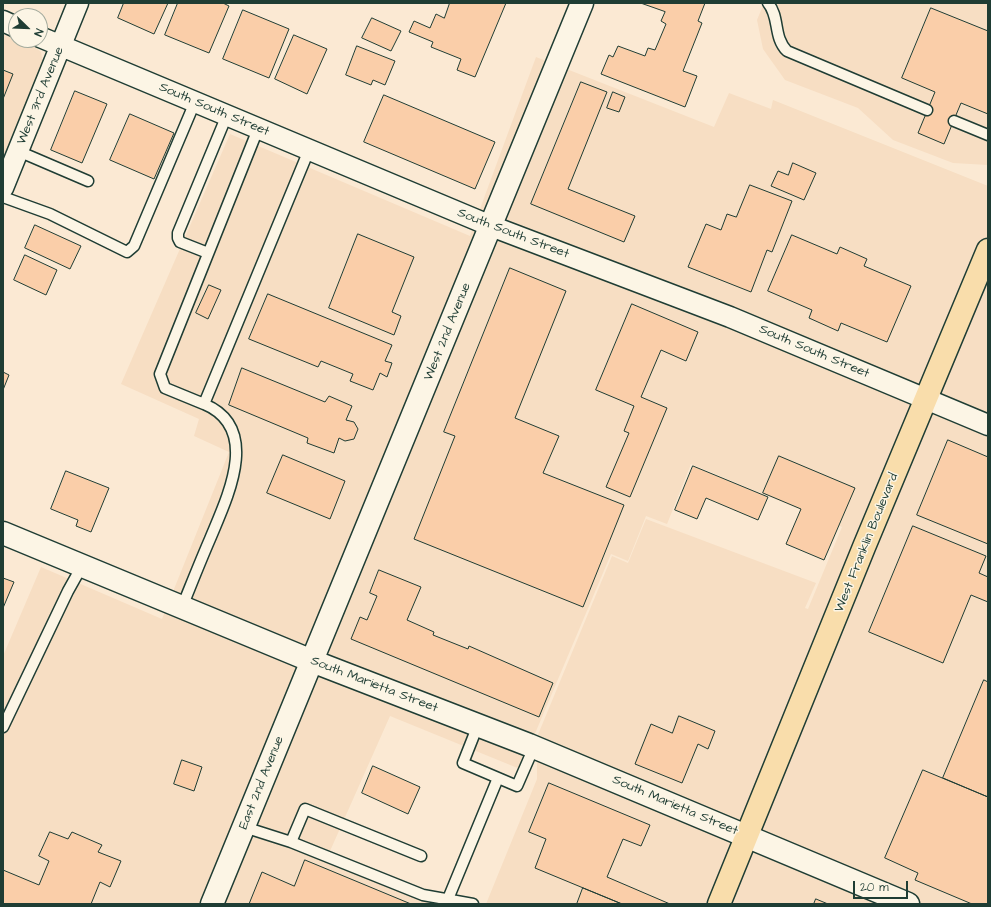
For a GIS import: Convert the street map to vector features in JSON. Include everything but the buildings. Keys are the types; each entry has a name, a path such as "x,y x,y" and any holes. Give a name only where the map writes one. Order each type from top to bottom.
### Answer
{"main road":[{"name":"West 2nd Avenue","path":"312,661 491,226 578,4"},
{"name":"West Franklin Boulevard","path":"719,904 988,250"},
{"name":"South Marietta Street","path":"3,533 312,661 534,747 746,836 874,894 908,904"},
{"name":"East 2nd Avenue","path":"212,904 312,661"}],"street":[{"name":"West 3rd Avenue","path":"4,188 78,3"},
{"name":"South South Street","path":"48,40 491,226 730,317 988,425"}],"lane":[{"path":"770,4 778,39 787,51 927,110"},
{"path":"4,188 50,214 127,252 134,246 195,102"},
{"path":"208,253 180,242 178,233 227,115"},
{"path":"954,121 988,135"},
{"path":"182,607 223,508 233,478 236,456 230,426 217,410 166,388 160,374 258,128"},
{"path":"204,404 309,150"},
{"path":"18,151 88,181"},
{"path":"3,727 68,591 82,566"},
{"path":"478,725 463,763 517,786 534,747"},
{"path":"448,899 498,778"},
{"path":"291,842 305,809 421,856"},
{"path":"244,826 291,842 424,895 473,904"}],"shaded area":[{"path":"764,3 988,3 988,165 953,163 893,140 858,108 785,80 763,49 757,20"},
{"path":"3,34 8,36 8,48 36,48 41,52 44,68 3,164"},
{"path":"536,57 714,127 729,93 771,109 773,100 988,186 988,904 486,904 537,779 537,737 612,556 628,563 646,519 816,583 805,608 808,609 842,527 691,464 667,524 646,516 628,561 611,554 520,769 390,716 330,851 459,904 3,904 3,656 41,567 162,619 229,452 194,436 199,419 121,384 230,134 470,236"}]}
